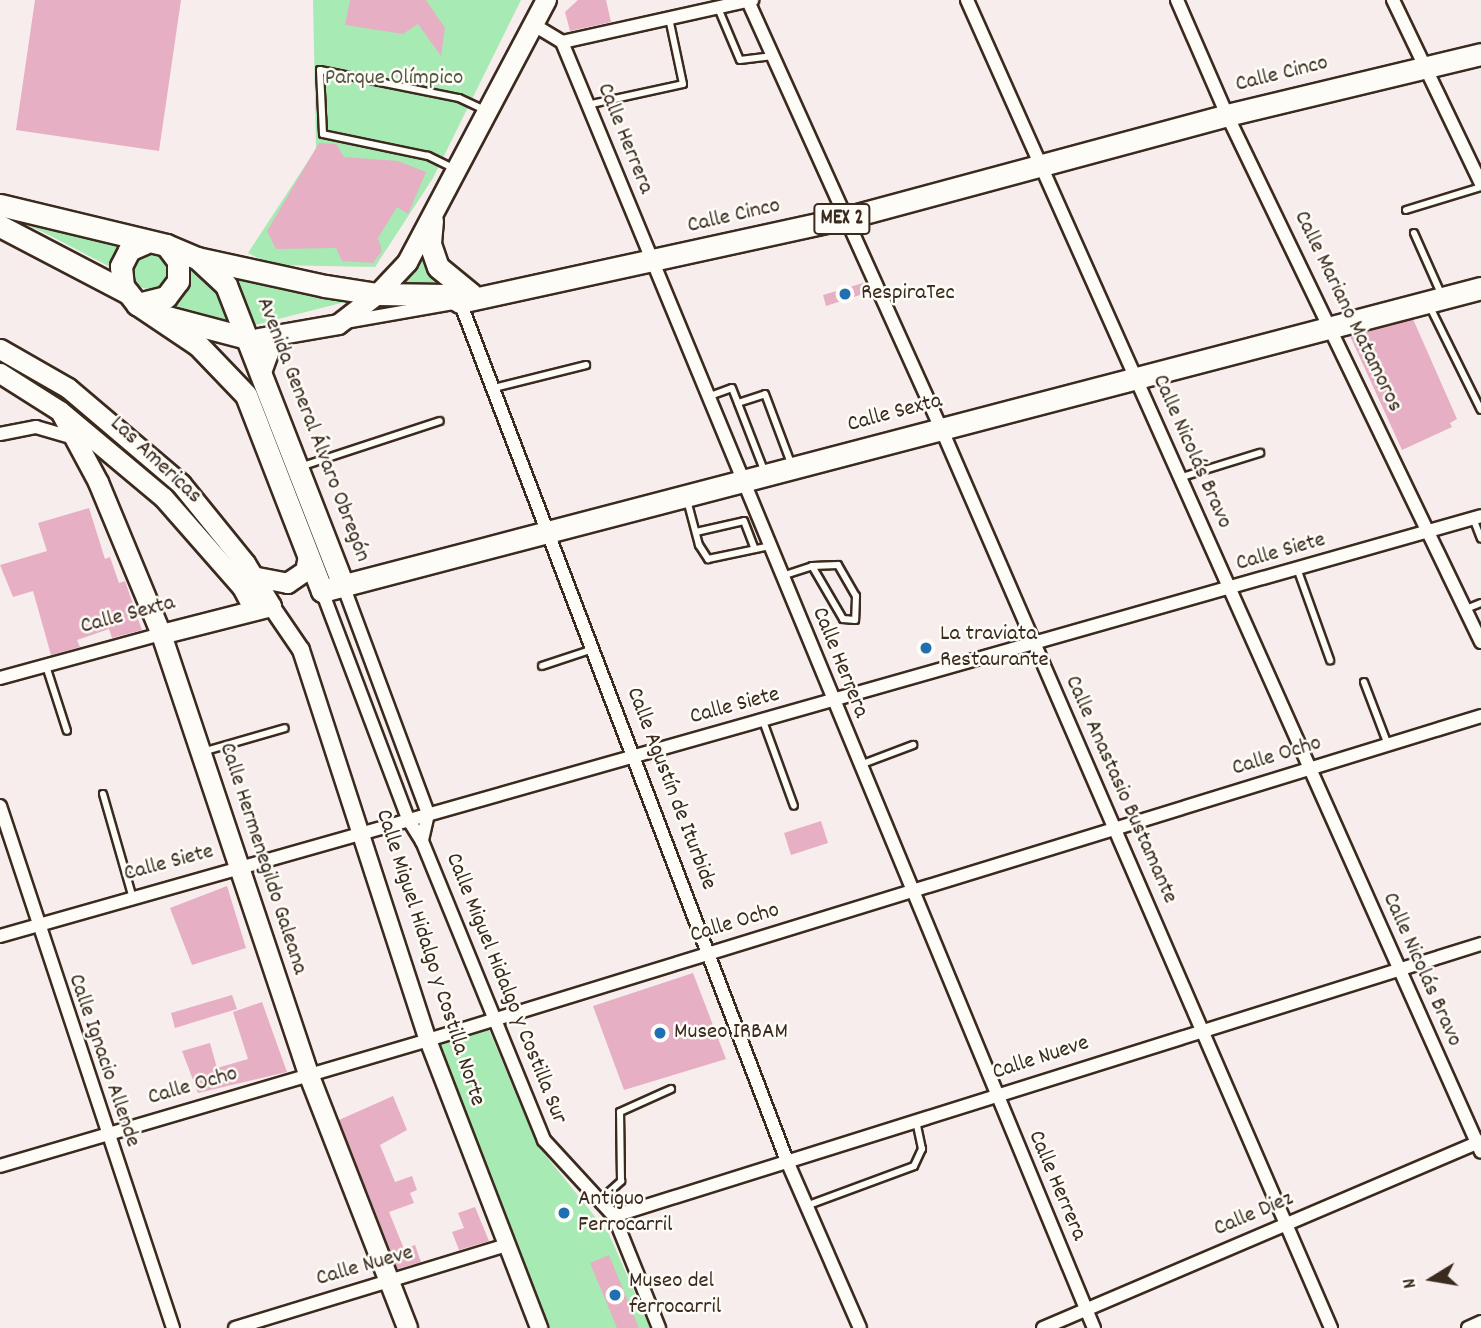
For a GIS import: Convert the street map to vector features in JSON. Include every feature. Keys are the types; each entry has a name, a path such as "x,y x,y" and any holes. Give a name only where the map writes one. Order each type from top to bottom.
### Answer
{"main road":[{"path":"140,304 166,297 178,281 178,261 156,244 129,250 121,266 140,304 251,339 338,324 377,294 407,262 458,171 546,0"},
{"name":"Calle Cinco","path":"197,258 377,294 464,295 652,263 846,218 1227,115 1481,54"},
{"name":"Avenida General Álvaro Obregón","path":"0,205 156,244 197,258 226,285 251,339 261,369 308,556 322,591"},
{"path":"432,220 433,256 464,295"},
{"name":"Avenida General Álvaro Obregón","path":"0,226 140,304 237,383 288,471 343,585"},
{"name":"Calle Sexta","path":"322,591 1481,288"},
{"path":"261,369 273,336"},
{"name":"Las Americas","path":"0,349 68,388 181,484 253,576 262,608"},
{"name":"Las Americas","path":"0,373 60,411 130,467 163,497 262,608"},
{"name":"Calle Hermenegildo Galeana","path":"60,411 78,439 98,482 160,634 309,1076 387,1285 407,1328"},
{"path":"98,482 108,467 130,467"},
{"path":"163,497 181,484"},
{"path":"253,576 286,583 305,571 308,556"},
{"name":"Calle Sexta","path":"160,634 262,608"}],"street":[{"path":"534,25 562,42 750,0"},
{"name":"Calle Anastasio Bustamante","path":"750,0 941,428 1331,1328"},
{"name":"Calle Nicolás Bravo","path":"967,0 1397,970 1480,1145"},
{"name":"Calle Mariano Matamoros","path":"1177,0 1227,115 1332,326 1481,642"},
{"path":"1392,0 1478,170 1481,185"},
{"name":"Calle Herrera","path":"562,42 910,892 1094,1328"},
{"path":"338,324 464,295"},
{"name":"Calle Agustín de Iturbide","path":"464,295 494,388 636,755 787,1161 860,1328"},
{"path":"0,433 36,427 78,439"},
{"name":"Calle Siete","path":"1,935 132,895 1298,571 1477,517"},
{"path":"343,585 428,814"},
{"name":"Calle Miguel Hidalgo y Costilla Sur","path":"322,591 408,819 422,841 544,1140 597,1202 614,1216 659,1328"},
{"name":"Calle Miguel Hidalgo y Costilla Norte","path":"262,608 301,650 363,831 428,1040 539,1328"},
{"name":"Calle Sexta","path":"0,678 160,634"},
{"name":"Calle Ocho","path":"0,1166 428,1040 1481,716"},
{"path":"375,729 394,721"},
{"name":"Calle Ignacio Allende","path":"0,806 36,926 173,1328"},
{"name":"Calle Miguel Hidalgo y Costilla Sur","path":"422,841 428,814"},
{"name":"Calle Nueve","path":"614,1216 1481,944"},
{"name":"Calle Diez","path":"1043,1328 1286,1223 1480,1145"},
{"name":"Calle Nueve","path":"234,1328 387,1285 507,1245"},
{"path":"1468,1328 1481,1322"}],"lane":[{"path":"718,8 740,60 773,56"},
{"path":"587,105 683,84 669,18"},
{"path":"458,171 428,156 323,134 320,93 323,67 459,98 488,112"},
{"path":"1406,210 1481,185"},
{"path":"1414,233 1435,300 1481,410"},
{"path":"494,388 586,365"},
{"path":"709,397 732,388 766,475"},
{"path":"738,404 765,394 793,468"},
{"path":"288,471 440,421"},
{"path":"1179,478 1260,453"},
{"path":"686,494 695,532 708,559 770,545"},
{"path":"1477,517 1481,539"},
{"path":"695,532 744,522 755,549"},
{"path":"782,576 812,566 831,562 844,570 856,596 855,620 843,619 812,566"},
{"path":"1298,571 1330,660"},
{"path":"1466,609 1481,603"},
{"path":"542,666 595,649"},
{"path":"46,665 67,731"},
{"path":"1364,682 1388,745"},
{"path":"763,721 794,806"},
{"path":"200,752 285,727"},
{"path":"858,766 912,745"},
{"path":"103,794 132,895"},
{"path":"597,1202 621,1181 620,1112 671,1089"},
{"path":"806,1206 914,1166 922,1149 915,1121"}],"green space":[{"name":"Parque Olímpico","path":"313,0 521,0 433,178 375,267 272,265 248,253 316,149"},
{"path":"0,213 120,243 112,268 45,233"},
{"path":"149,251 162,257 168,270 162,283 149,289 136,283 130,270 136,257"},
{"path":"424,251 444,290 389,289"},
{"path":"185,264 214,286 231,325 168,303"},
{"path":"224,273 345,302 251,326"},
{"path":"489,1030 538,1146 609,1234 650,1328 543,1328 430,1041"}],"building":[{"path":"35,0 181,0 159,151 16,130"},
{"path":"350,0 426,0 445,28 441,56 418,24 403,34 345,25"},
{"path":"578,0 606,0 611,22 570,31 565,12"},
{"path":"319,143 336,144 344,157 398,161 426,172 408,214 397,207 378,238 382,251 373,263 342,261 336,248 276,249 267,231"},
{"name":"RespiraTec","path":"863,283 866,293 826,306 823,295"},
{"path":"1413,319 1457,419 1450,423 1452,427 1402,450 1350,336"},
{"path":"89,508 105,559 110,557 119,583 125,581 142,630 112,638 109,629 77,640 80,647 51,655 33,591 13,597 0,565 47,551 38,523"},
{"path":"821,821 828,843 791,855 784,833"},
{"path":"227,886 246,948 192,965 170,908"},
{"path":"693,973 726,1059 624,1090 593,1006"},
{"path":"232,995 237,1009 175,1028 171,1013"},
{"path":"262,1002 287,1072 198,1093 182,1051 210,1043 217,1068 248,1059 233,1012"},
{"path":"393,1096 407,1130 380,1145 395,1182 412,1176 417,1190 410,1193 414,1203 389,1212 404,1249 415,1245 421,1262 397,1269 339,1120"},
{"path":"475,1207 489,1241 459,1250 452,1232 464,1228 458,1213"},
{"name":"Museo del ferrocarril","path":"609,1255 639,1328 617,1328 590,1263"}],"place":[{"name":"RespiraTec","path":"845,294"},
{"name":"La traviata Restaurante","path":"926,648"},
{"name":"Museo IRBAM","path":"660,1033"},
{"name":"Antiguo Ferrocarril","path":"564,1213"},
{"name":"Museo del ferrocarril","path":"615,1295"}]}
